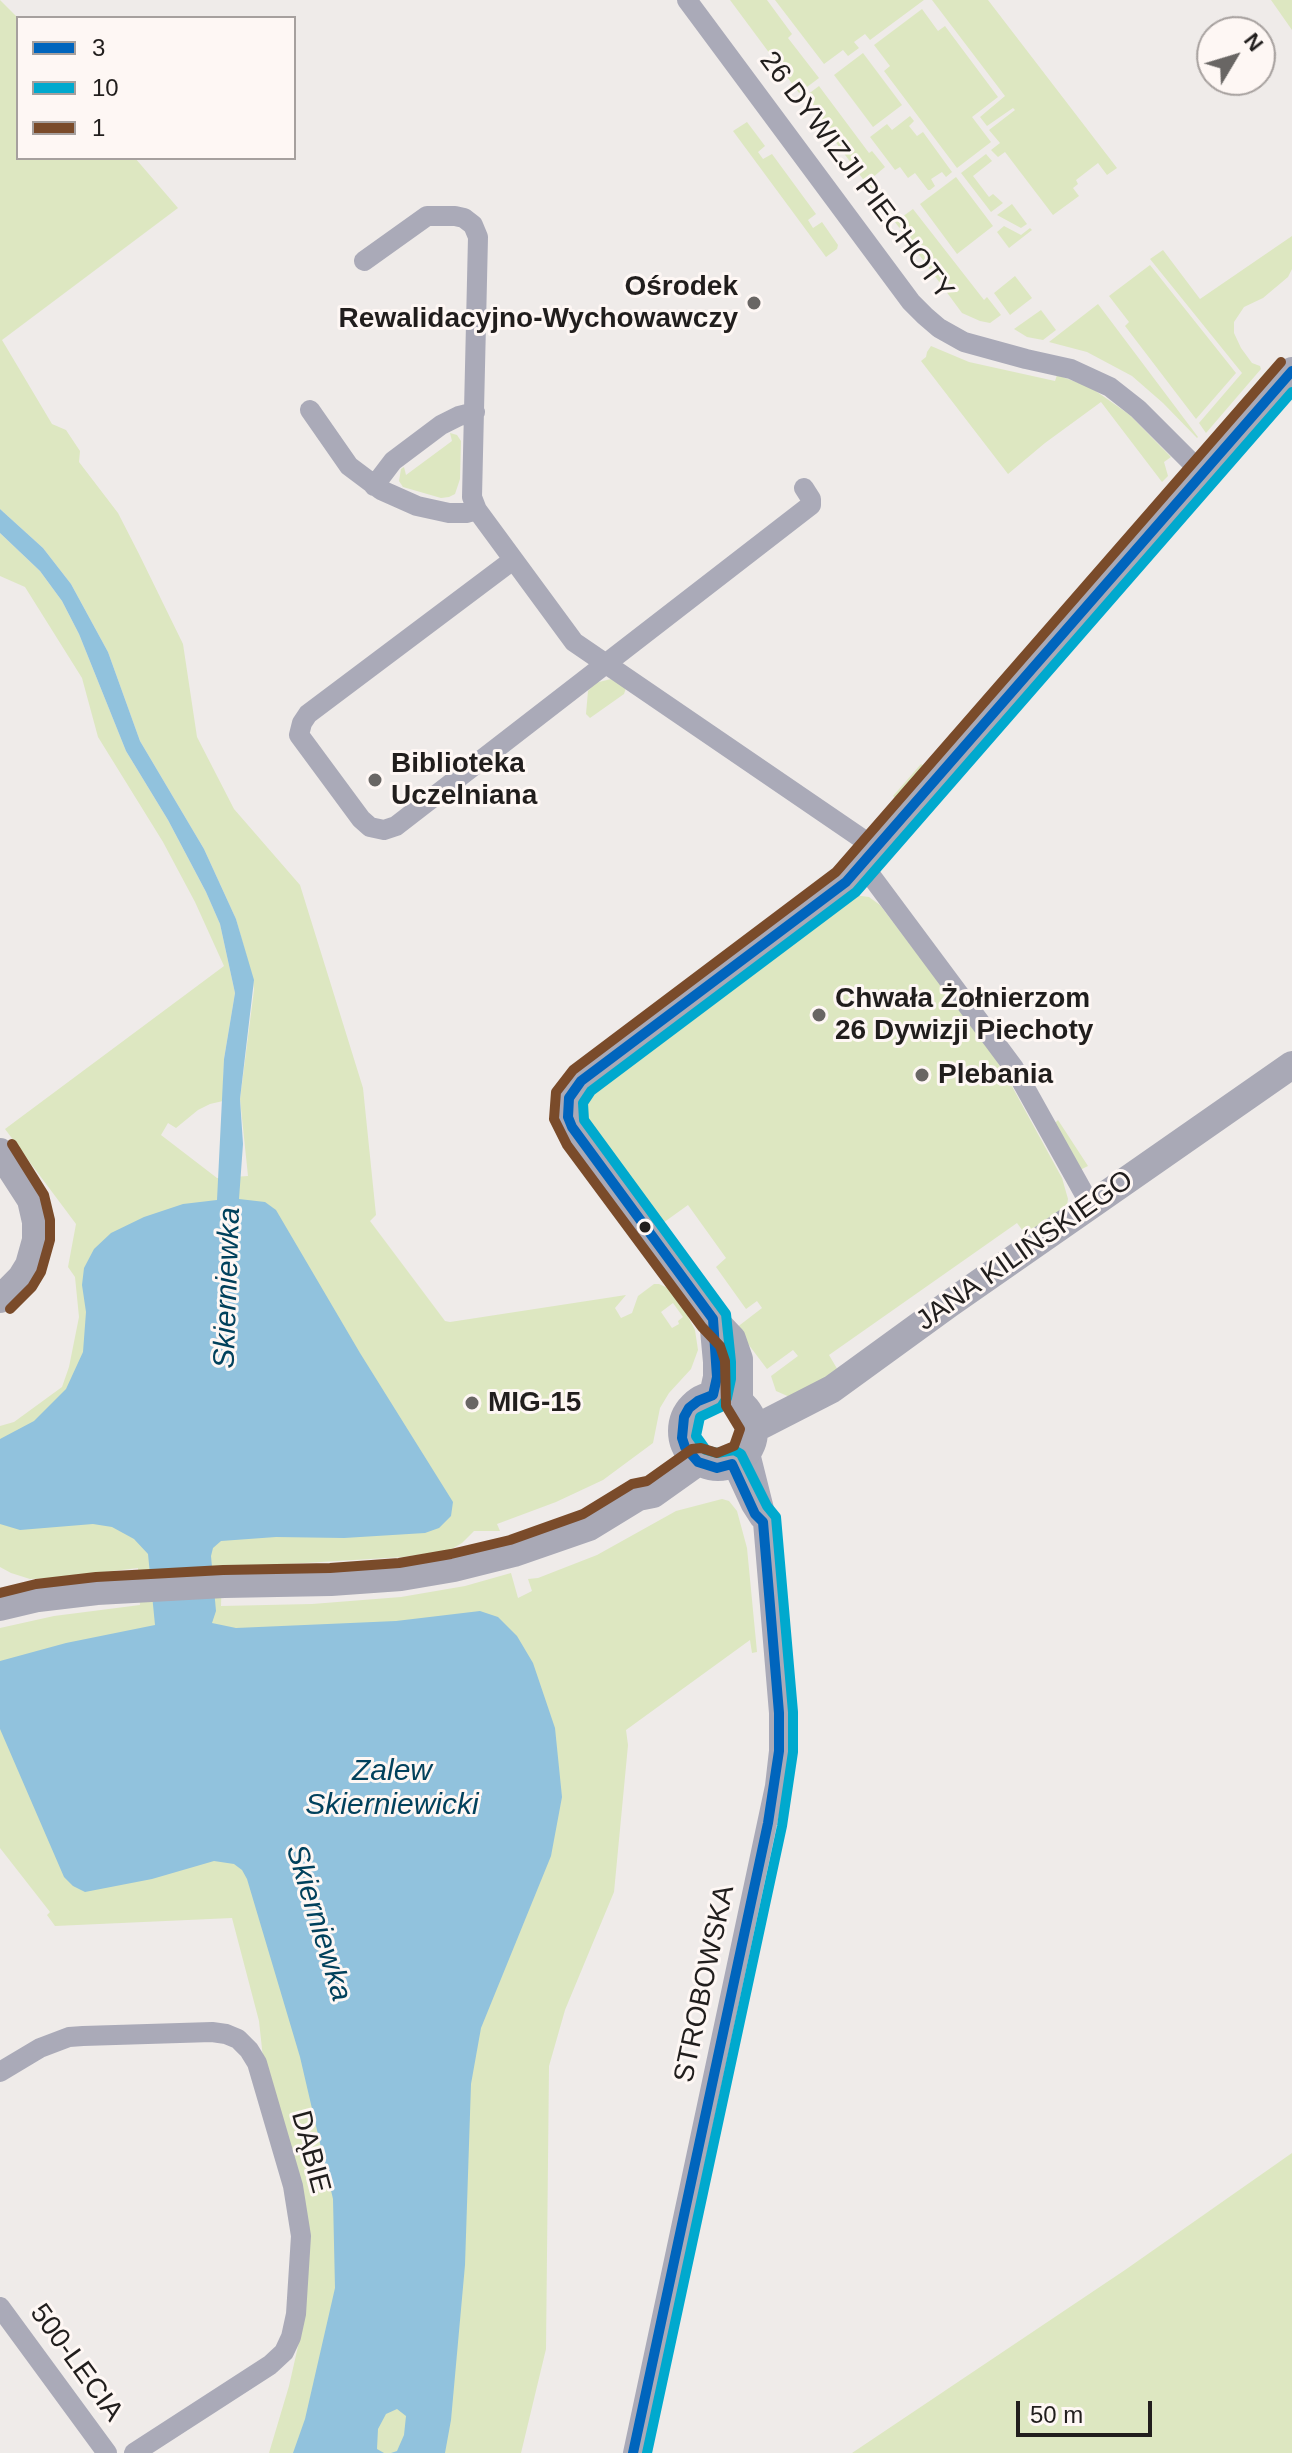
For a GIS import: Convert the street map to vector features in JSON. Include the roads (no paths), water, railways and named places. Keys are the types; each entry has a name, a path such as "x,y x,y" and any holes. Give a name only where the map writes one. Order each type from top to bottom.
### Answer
{"street":[{"name":"26 DYWIZJI PIECHOTY","path":"687,0 911,302 930,321 964,342 1071,369 1099,381 1138,409 1203,474"},
{"path":"364,261 427,216 455,216 473,225 478,237 472,497 477,510 574,642 857,833 870,857 1014,1068 1091,1206"},
{"path":"726,1398 698,1401 684,1417 681,1428 692,1455 717,1468 745,1448 752,1419 726,1398 717,1377 713,1319 572,1127 568,1117 569,1098 581,1081 822,903 870,857 1292,371"},
{"path":"310,410 349,466 374,486 403,501 449,513 477,510"},
{"path":"374,486 393,461 441,425 475,412"},
{"path":"513,560 308,714 302,723 299,735 361,819 376,829 396,826 811,505 804,488"},
{"name":"JANA KILIŃSKIEGO","path":"745,1448 1292,1065"},
{"path":"0,1152 31,1200 36,1240 29,1265 0,1299"},
{"name":"STROBOWSKA","path":"633,2453 775,1786 779,1751 764,1502 745,1448"},
{"path":"0,1607 38,1598 139,1587 331,1582 401,1577 454,1568 514,1553 589,1527 638,1497 647,1481 692,1455"},
{"name":"DĄBIE","path":"0,2072 57,2041 97,2035 226,2034 238,2039 257,2063 293,2186 301,2236 296,2314 291,2337 284,2352 270,2365 134,2453"},
{"name":"500-LECIA","path":"0,2307 107,2453"}],"water":[{"name":"Zalew Skierniewicki","path":"0,509 43,548 71,584 108,652 140,741 204,849 236,919 254,980 240,1099 243,1144 239,1199 265,1202 276,1210 453,1502 451,1516 439,1528 425,1533 221,1541 213,1548 211,1556 216,1611 212,1623 236,1628 396,1621 480,1611 498,1617 517,1636 533,1663 555,1728 562,1797 551,1856 481,2028 471,2084 465,2265 451,2420 445,2453 391,2453 397,2451 404,2435 406,2416 397,2409 386,2414 378,2429 377,2449 384,2453 293,2453 305,2419 335,2288 333,2199 300,2057 242,1870 234,1864 214,1861 152,1879 85,1892 73,1886 64,1877 0,1729 0,1661 66,1643 155,1625 148,1554 134,1539 112,1527 93,1524 20,1530 0,1524 0,1439 34,1421 66,1389 83,1352 86,1312 82,1285 84,1268 94,1249 111,1233 144,1217 183,1204 217,1200 224,1059 235,993 220,924 206,892 168,820 126,751 79,634 62,601 40,571 0,533"}],"place":[{"name":"Ośrodek Rewalidacyjno-Wychowawczy","path":"754,303"},
{"name":"Biblioteka Uczelniana","path":"375,780"},
{"name":"Chwała Żołnierzom 26 Dywizji Piechoty","path":"819,1015"},
{"name":"Plebania","path":"922,1075"},
{"name":"MIG-15","path":"472,1403"}],"water label":[{"name":"Skierniewka","path":"228,1288"},
{"name":"Skierniewka","path":"318,1923"}]}
